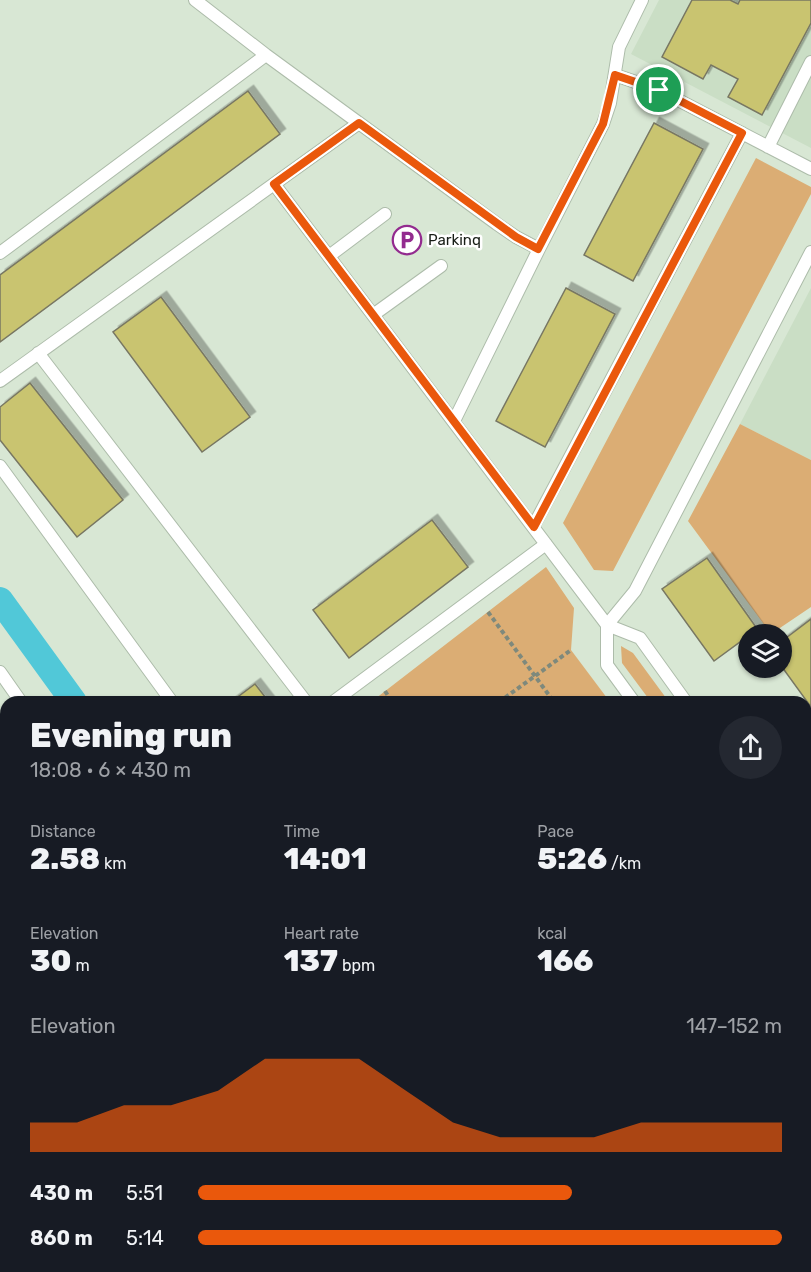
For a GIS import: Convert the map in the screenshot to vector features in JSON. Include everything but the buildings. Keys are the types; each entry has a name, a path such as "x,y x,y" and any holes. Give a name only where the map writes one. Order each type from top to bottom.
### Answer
{"lane":[{"path":"195,0 266,55 516,237 538,249"},
{"path":"454,421 538,249 603,124 619,47 642,0"},
{"path":"0,253 266,55"},
{"path":"768,147 811,62"},
{"path":"615,75 659,90 811,169"},
{"path":"0,381 359,123"},
{"path":"534,527 742,133"},
{"path":"274,184 608,625 640,638 682,696"},
{"path":"329,256 385,214"},
{"path":"630,696 607,665 608,625 635,591 811,252"},
{"path":"373,315 441,266"},
{"path":"38,353 301,696"},
{"path":"0,466 168,696"},
{"path":"341,696 546,544"},
{"path":"0,672 17,696"}],"path":[{"path":"488,612 550,696"},
{"path":"507,696 571,650"},
{"path":"385,692 388,696"}],"shaded area":[{"path":"659,0 811,0 811,148 631,54"},
{"path":"756,158 811,187 811,194 613,571 594,570 563,523"},
{"path":"811,288 811,460 740,424"},
{"path":"740,424 811,460 811,607 786,624 764,624 688,521"},
{"path":"546,567 574,608 571,650 606,696 379,696"},
{"path":"621,646 633,653 665,696 647,696 622,663"}],"waterway":[{"path":"0,600 70,696"}],"place":[{"name":"Parkinq","path":"407,240"}],"route":[{"path":"615,75 659,90 742,133 534,527 274,184 359,123 516,237 538,249 603,124 615,75"}]}
